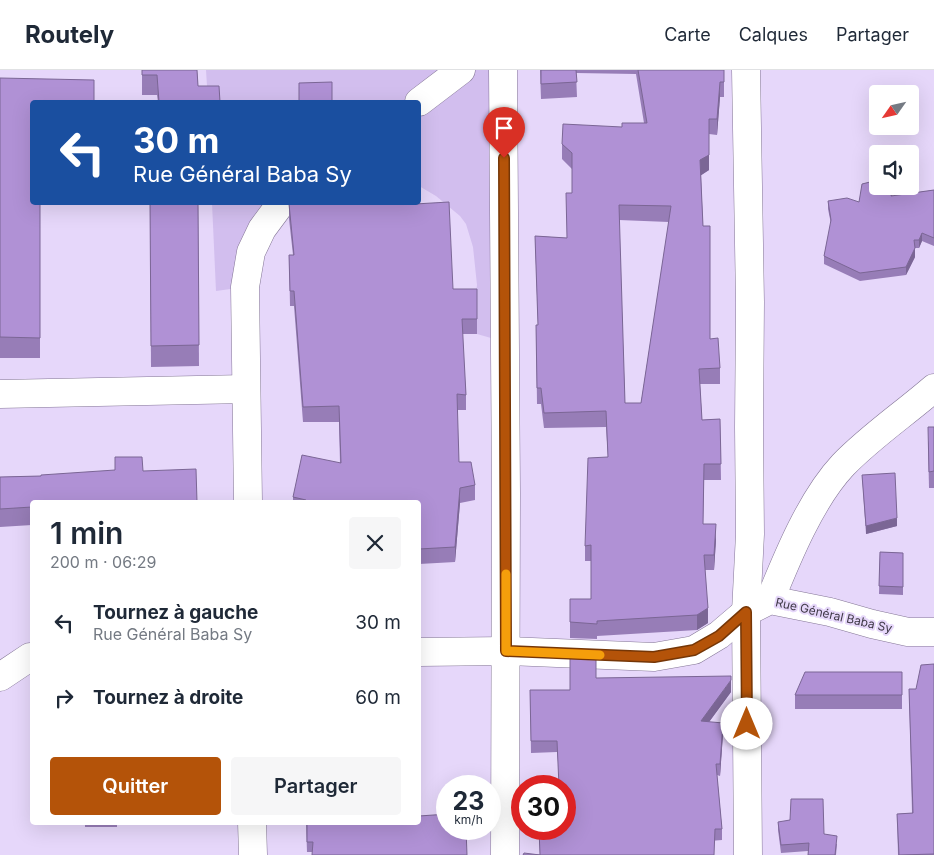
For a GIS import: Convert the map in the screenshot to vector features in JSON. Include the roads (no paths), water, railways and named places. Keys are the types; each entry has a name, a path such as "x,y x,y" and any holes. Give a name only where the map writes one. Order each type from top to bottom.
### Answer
{"street":[{"path":"421,100 461,70"},
{"path":"504,70 505,855"},
{"path":"746,70 750,285 748,428 750,534 758,606 748,855"},
{"path":"248,500 245,287 251,252 262,229 280,205"},
{"path":"0,394 246,388"},
{"path":"421,652 506,651 654,657 694,650 719,636 758,606 785,563 817,500 842,466 870,440 934,388"},
{"name":"Rue Général Baba Sy","path":"758,606 830,612 908,632 934,632"},
{"path":"0,658 30,657"},
{"path":"0,677 30,658"},
{"path":"252,825 253,855"}]}
